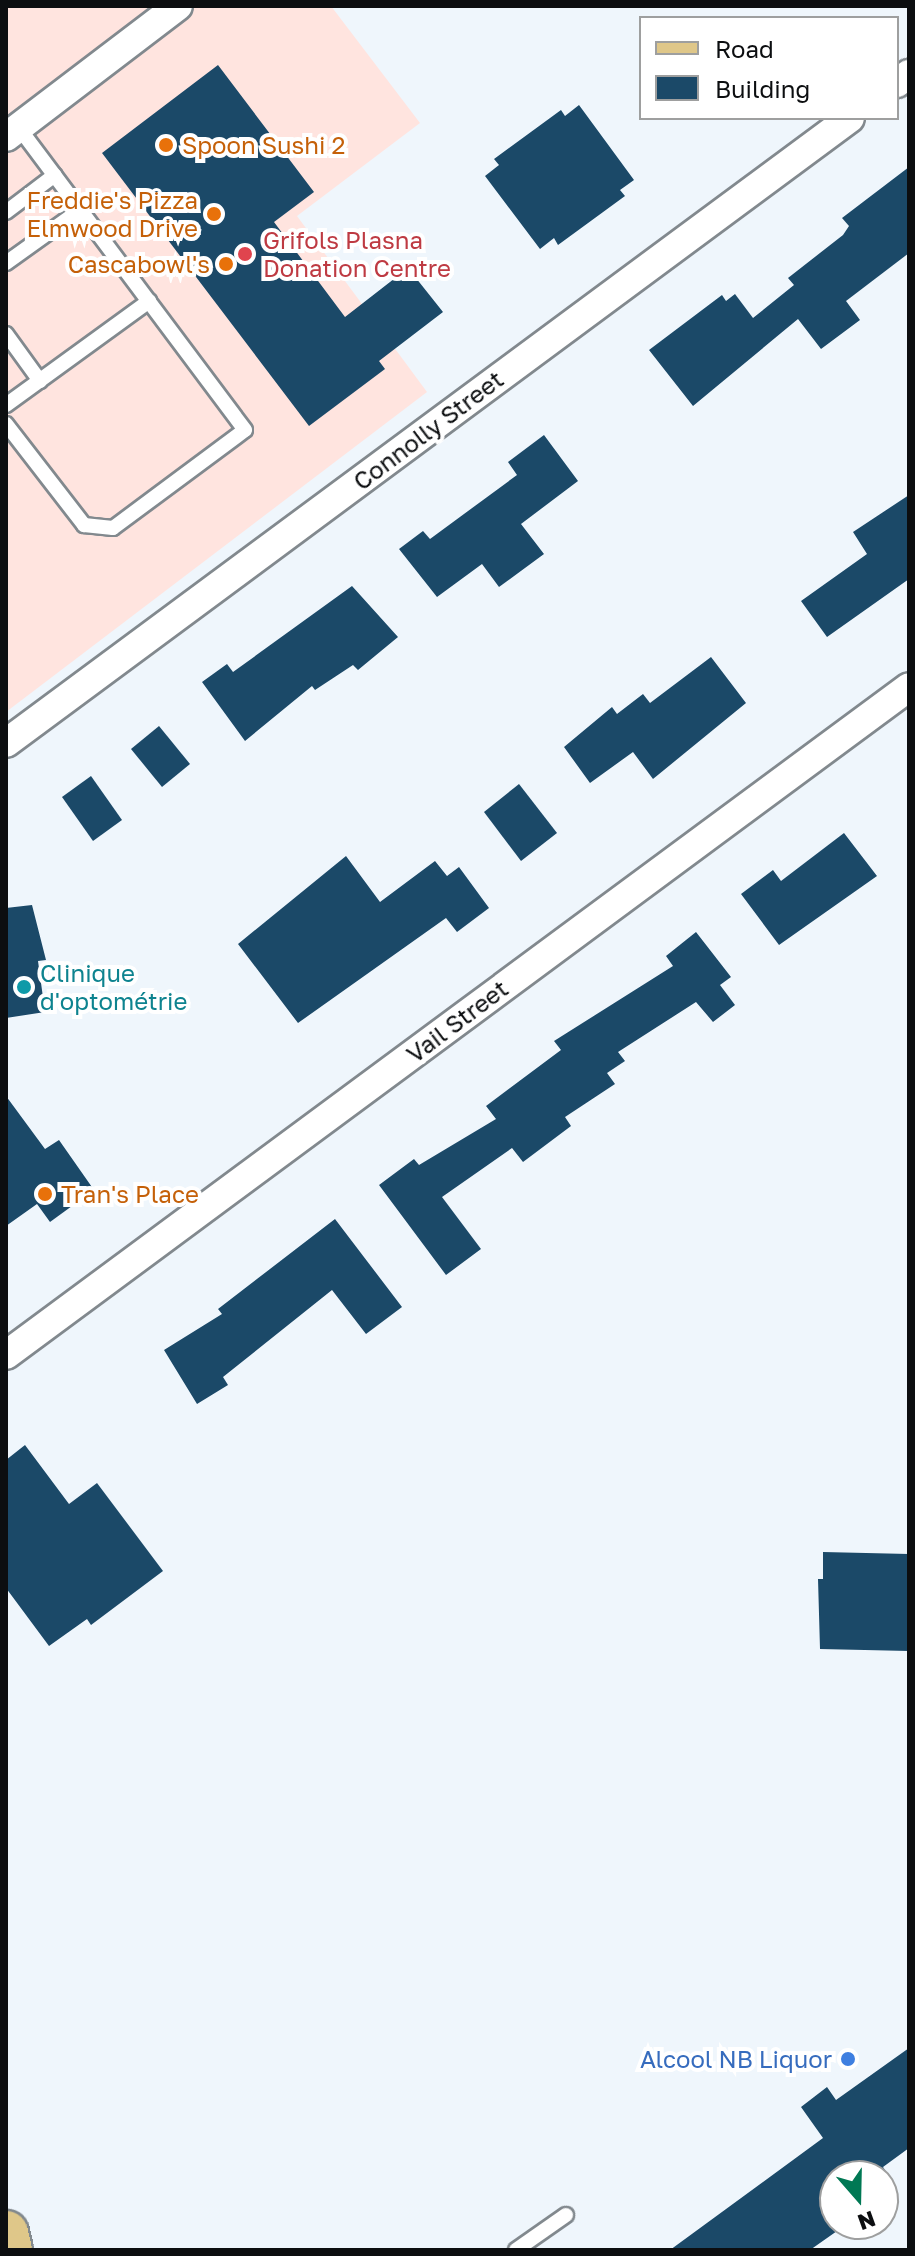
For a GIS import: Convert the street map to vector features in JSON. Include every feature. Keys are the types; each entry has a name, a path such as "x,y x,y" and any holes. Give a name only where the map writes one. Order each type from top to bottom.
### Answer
{"main road":[{"path":"6,2233 10,2250"}],"street":[{"path":"12,133 178,6"},
{"name":"Connolly Street","path":"6,743 847,120"},
{"name":"Vail Street","path":"6,1355 909,687"}],"lane":[{"path":"6,424 84,525 113,528 245,430 55,175 12,133"},
{"path":"6,212 55,175"},
{"path":"6,263 80,210"},
{"path":"6,405 149,301"},
{"path":"6,334 40,381"},
{"path":"516,2250 566,2215"}],"shaded area":[{"path":"6,6 331,6 420,123 297,216 427,392 6,712"}],"building":[{"path":"218,65 314,192 274,222 345,317 408,268 443,312 379,361 385,369 309,426 102,153"},
{"path":"579,105 634,180 620,190 625,196 558,245 554,238 540,249 485,176 499,165 494,159 561,110 565,116"},
{"path":"909,167 909,253 846,301 860,320 821,349 798,319 693,406 649,350 722,295 726,301 735,294 753,318 794,285 788,278 843,235 849,226 842,218"},
{"path":"544,435 578,481 521,524 544,554 499,587 482,564 437,597 399,549 423,531 430,539 517,475 508,462"},
{"path":"909,495 909,579 827,637 801,601 867,554 853,532"},
{"path":"352,586 398,637 358,670 353,665 315,690 312,686 245,741 202,682 227,664 233,672"},
{"path":"711,657 746,703 653,779 633,752 590,783 564,747 612,707 617,714 643,694 650,703"},
{"path":"159,726 190,764 162,787 131,749"},
{"path":"91,776 122,820 93,841 62,797"},
{"path":"519,784 557,833 521,861 484,812"},
{"path":"844,833 877,876 779,945 741,894 773,870 781,881"},
{"path":"346,856 380,902 435,861 447,876 459,867 489,908 457,932 446,918 298,1023 238,944"},
{"name":"Clinique d'optométrie","path":"32,905 46,960 38,961 45,1012 6,1018 6,908"},
{"path":"696,932 731,977 720,985 735,1005 713,1022 696,1002 618,1052 625,1061 607,1073 615,1084 565,1117 571,1126 523,1162 512,1148 442,1197 481,1249 446,1275 379,1185 414,1159 419,1165 496,1119 486,1106 561,1050 554,1041 673,966 666,956"},
{"path":"6,1096 45,1149 59,1140 94,1190 50,1222 37,1204 6,1226"},
{"path":"335,1219 402,1307 366,1334 332,1290 223,1377 228,1385 197,1404 164,1350 222,1314 218,1309"},
{"path":"25,1445 69,1504 97,1483 163,1571 91,1625 87,1619 49,1646 6,1588 6,1460"},
{"path":"823,1552 909,1554 909,1651 820,1649 818,1579 823,1579"},
{"path":"909,2048 909,2148 893,2160 819,2160 819,2240 824,2240 810,2250 670,2250 823,2138 801,2107 827,2087 836,2100"}],"place":[{"name":"Spoon Sushi 2","path":"166,145"},
{"name":"Freddie's Pizza Elmwood Drive","path":"214,214"},
{"name":"Grifols Plasna Donation Centre","path":"245,254"},
{"name":"Cascabowl's","path":"226,264"},
{"name":"Clinique d'optométrie","path":"24,987"},
{"name":"Tran's Place","path":"45,1194"},
{"name":"Alcool NB Liquor","path":"848,2059"}]}
